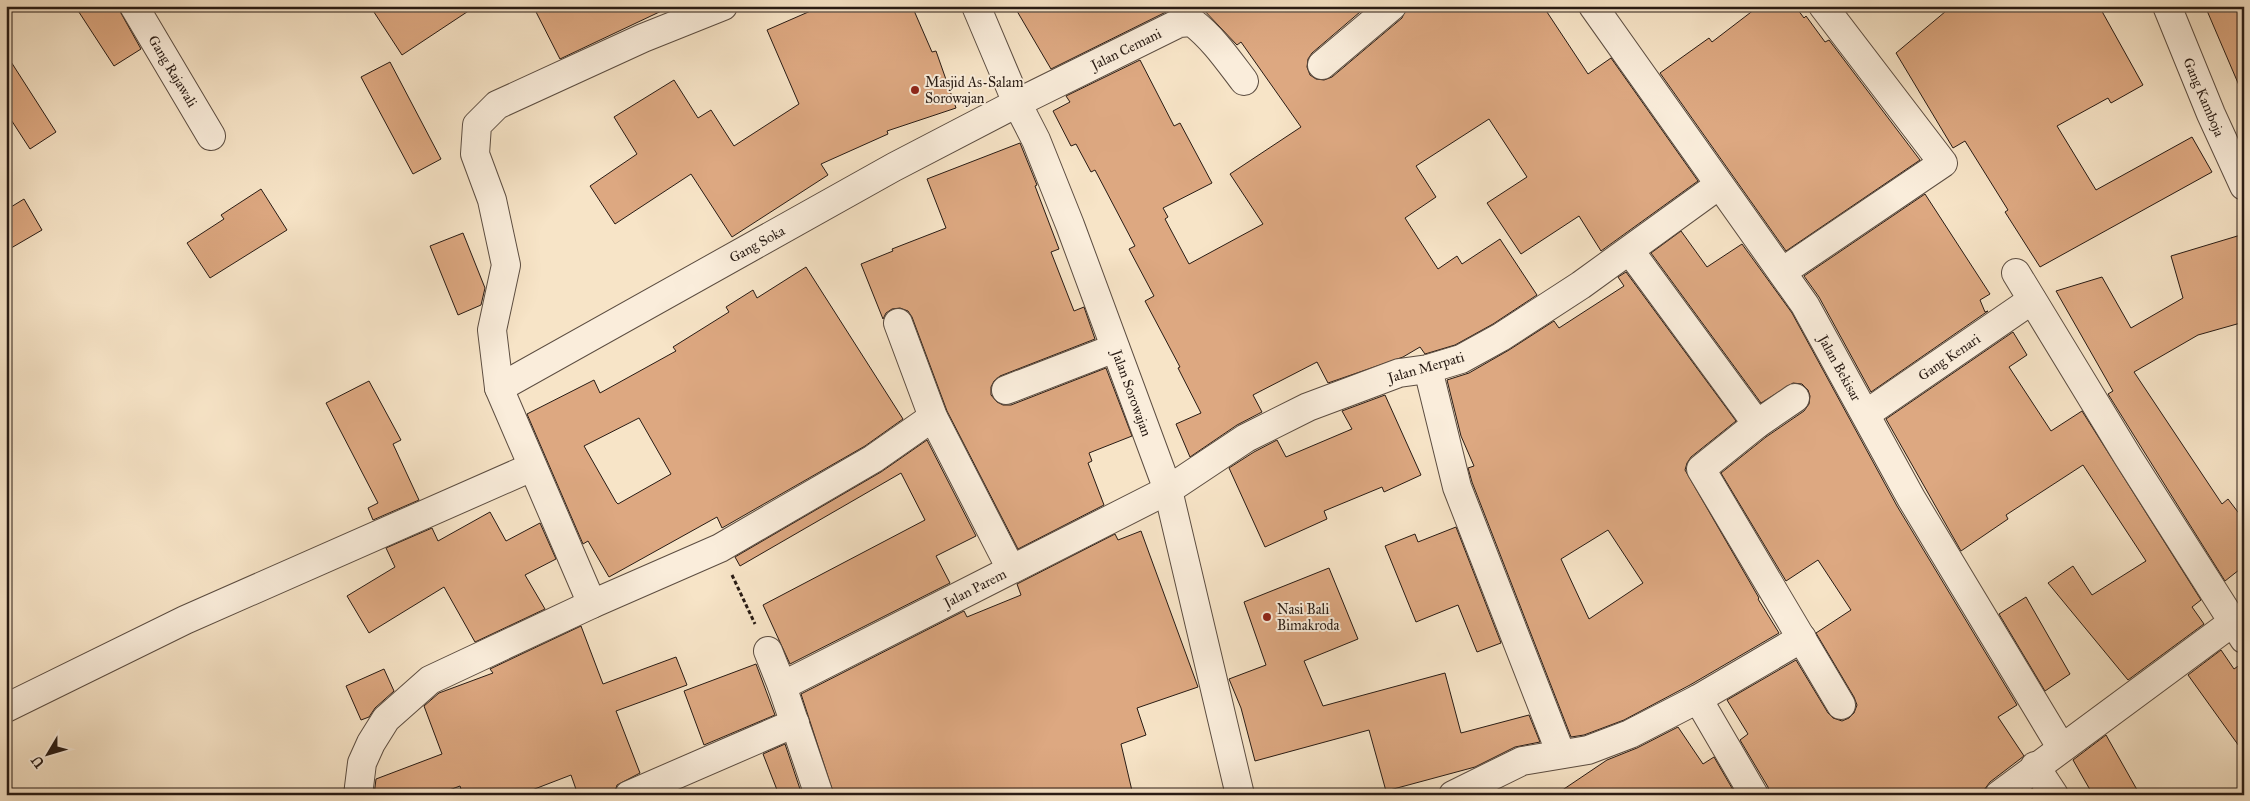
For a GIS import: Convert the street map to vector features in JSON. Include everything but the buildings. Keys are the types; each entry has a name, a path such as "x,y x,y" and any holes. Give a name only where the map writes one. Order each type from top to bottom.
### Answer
{"street":[{"name":"Gang Rajawali","path":"134,6 212,136"},
{"path":"592,604 499,388 492,330 506,265 492,200 475,154 477,125 498,104 643,38 723,6"},
{"name":"Jalan Sorowajan","path":"976,6 1017,103 1036,140 1168,490 1240,795"},
{"path":"1322,65 1392,6"},
{"name":"Jalan Bekisar","path":"1593,6 1810,313 1910,498 2061,747"},
{"path":"1782,272 1943,163 1823,6"},
{"name":"Gang Kamboja","path":"2168,6 2211,114 2244,186"},
{"name":"Jalan Cemani","path":"1017,103 1179,23 1192,22 1216,44 1244,81"},
{"name":"Gang Soka","path":"499,388 894,167 1017,103"},
{"name":"Jalan Merpati","path":"1168,490 1246,438 1308,407 1399,373 1428,369 1461,359 1501,337 1630,251 1719,185"},
{"path":"1630,251 1757,424"},
{"path":"1999,795 2061,747 2238,630 2128,457 2016,273"},
{"name":"Gang Kenari","path":"1866,414 2032,300"},
{"path":"898,323 933,417 1011,569"},
{"path":"1006,390 1115,348"},
{"path":"1428,369 1457,487 1561,754"},
{"path":"1795,398 1757,424 1697,472 1802,638 1841,705"},
{"path":"358,795 362,763 371,743 386,720 430,680 592,604 720,548 873,459 933,417"},
{"path":"6,708 186,620 532,467"},
{"name":"Jalan Parem","path":"782,686 1168,490"},
{"path":"1453,795 1522,761 1588,750 1630,734 1698,699 1802,638"},
{"path":"768,652 782,686 819,795"},
{"path":"1698,699 1754,795"},
{"path":"629,795 795,723"},
{"path":"2036,766 2054,795"}],"path":[{"path":"720,548 768,652"}],"place":[{"name":"Masjid As-Salam Sorowajan","path":"915,90"},
{"name":"Nasi Bali Bimakroda","path":"1267,617"}]}
